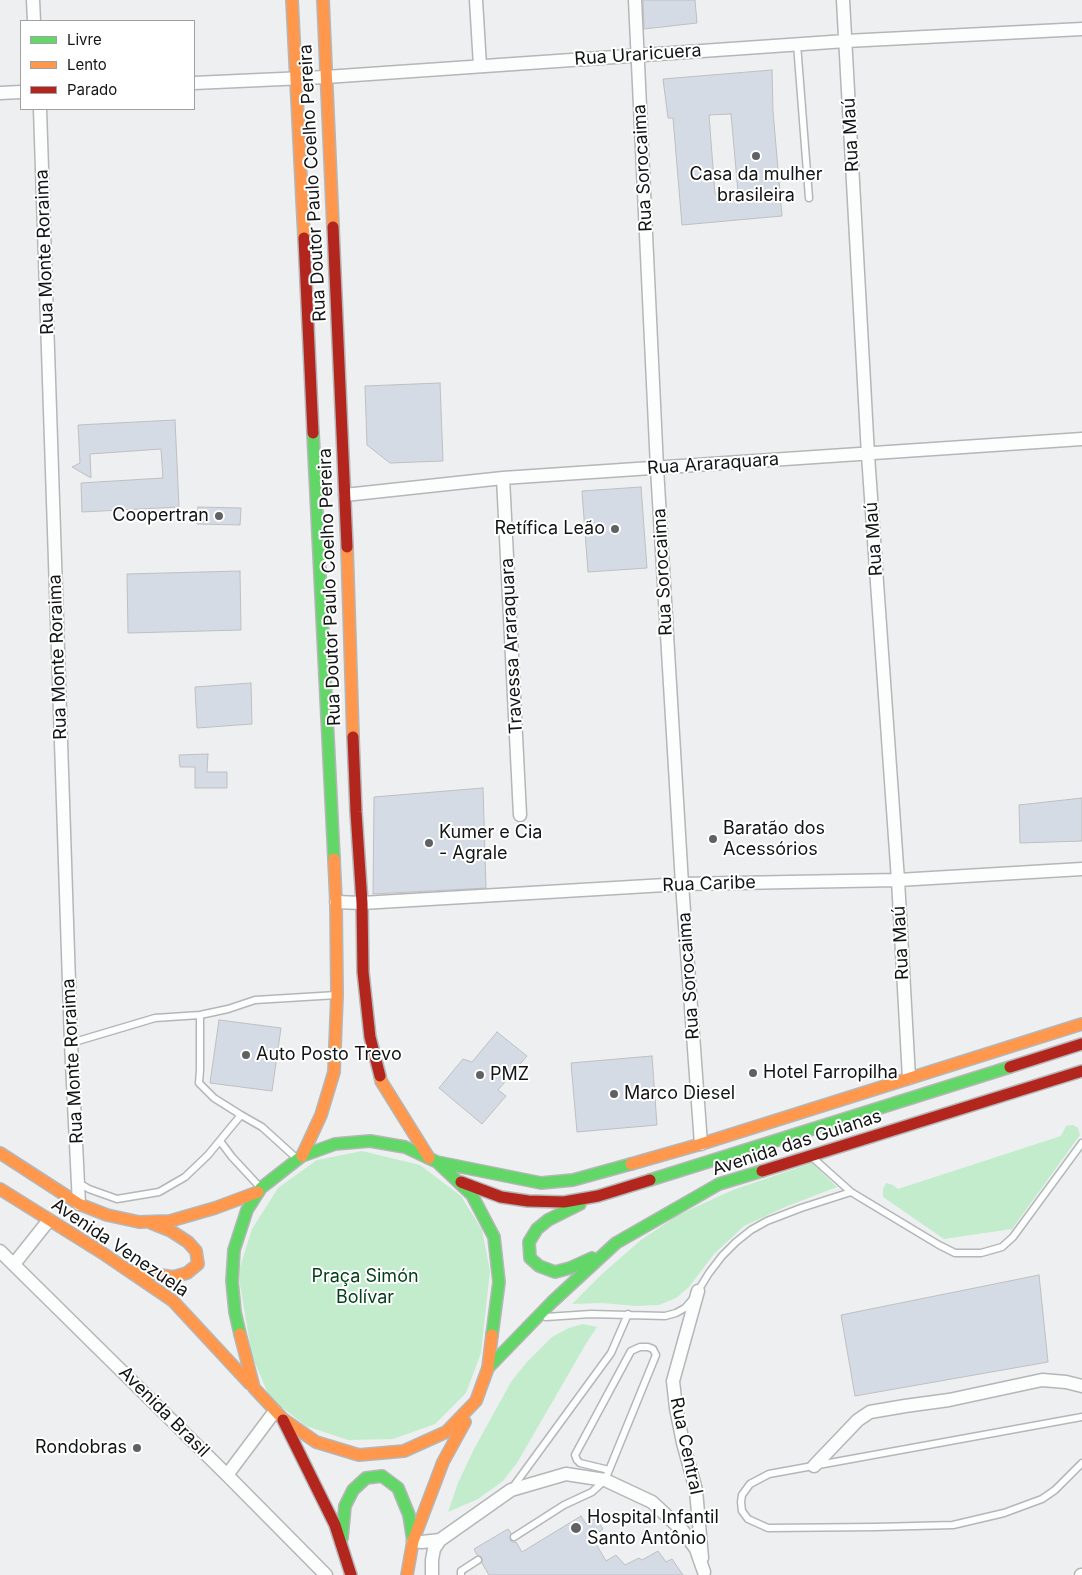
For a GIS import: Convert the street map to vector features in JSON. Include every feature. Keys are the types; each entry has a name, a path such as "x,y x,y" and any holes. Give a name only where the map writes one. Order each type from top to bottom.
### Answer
{"main road":[{"name":"Rua Doutor Paulo Coelho Pereira","path":"292,0 336,902 337,995 334,1072 322,1115 299,1158"},
{"name":"Rua Doutor Paulo Coelho Pereira","path":"322,0 345,495 356,812 362,902 362,972 370,1037 381,1081 433,1160"},
{"name":"Avenida das Guianas","path":"433,1160 520,1180 541,1182 573,1180 701,1144 1082,1024"},
{"name":"Avenida das Guianas","path":"458,1181 501,1197 528,1201 564,1202 598,1196 1082,1044"},
{"name":"Avenida das Guianas","path":"488,1368 537,1317 616,1243 719,1184 1082,1071"},
{"path":"254,1388 237,1322 232,1281 234,1250 247,1210 260,1190 299,1158 335,1144 370,1141 405,1147 433,1160 472,1195 494,1238 499,1282 488,1368 476,1401 443,1462 413,1541 407,1575"},
{"name":"Avenida Venezuela","path":"0,1154 80,1204 107,1215 139,1222 170,1221 215,1208 260,1190"},
{"name":"Avenida Venezuela","path":"0,1189 173,1300 279,1415"},
{"path":"598,1196 564,1210 537,1229 529,1242 530,1258 539,1266 555,1272 570,1268 616,1243"},
{"path":"127,1270 156,1276 173,1277 187,1273 198,1264 196,1251 188,1242 171,1231 146,1222"},
{"path":"279,1415 316,1442 359,1455 404,1451 446,1432 476,1401"},
{"path":"279,1415 335,1525 351,1575"},
{"path":"341,1544 345,1506 353,1490 366,1478 382,1476 398,1488 410,1515 413,1541"}],"street":[{"path":"33,0 34,20"},
{"path":"476,0 480,66"},
{"name":"Rua Sorocaima","path":"635,0 657,468 682,884 701,1144"},
{"name":"Rua Maú","path":"844,0 868,455 898,880 909,1078"},
{"name":"Rua Uraricuera","path":"195,84 296,79 797,44 1082,29"},
{"path":"0,93 20,92"},
{"name":"Rua Monte Roraima","path":"40,110 71,1043 80,1204"},
{"name":"Rua Araraquara","path":"345,495 503,478 1082,440"},
{"name":"Travessa Araraquara","path":"503,478 520,815"},
{"name":"Rua Caribe","path":"336,902 682,884 898,880 1082,869"},
{"path":"14,1264 49,1220"},
{"name":"Avenida Brasil","path":"0,1251 326,1575"},
{"name":"Rua Central","path":"698,1291 673,1381 683,1443 696,1490 704,1573"},
{"path":"814,1466 858,1420 870,1412 949,1400 1042,1380 1066,1382 1082,1386"},
{"path":"227,1475 279,1415"},
{"path":"432,1575 434,1549 440,1540 511,1490 566,1474 606,1475 652,1502 683,1530 696,1549 704,1573"},
{"path":"413,1541 440,1540"}],"lane":[{"path":"797,44 809,198"},
{"path":"71,1043 155,1018 200,1015 228,1009 255,1000 337,995"},
{"path":"200,1015 199,1083 214,1098 262,1127 299,1158"},
{"path":"78,1183 117,1199 159,1192 185,1177 208,1155 241,1115"},
{"path":"220,1141 260,1190"},
{"path":"810,1156 851,1192 949,1251 955,1253 981,1253 1002,1247 1013,1237 1082,1143"},
{"path":"537,1317 591,1314 665,1316 676,1313 685,1308 722,1256 751,1230 784,1214 851,1192"},
{"path":"511,1490 611,1352 628,1314"},
{"path":"514,1537 564,1505 592,1492 606,1475 656,1355 653,1349 640,1346 631,1351 575,1455 580,1463 606,1475"},
{"path":"1082,1416 769,1474 750,1484 742,1495 742,1511 748,1519 768,1528 953,1525 1004,1513 1042,1499 1055,1490 1082,1463"},
{"path":"461,1575 461,1571 478,1560"}],"green space":[{"path":"1073,1125 1078,1128 1080,1135 1012,1229 944,1239 883,1197 883,1189 886,1183 898,1189 1061,1136 1066,1126"},
{"name":"Praça Simón Bolívar","path":"362,1151 420,1165 461,1196 482,1230 490,1271 481,1353 466,1393 435,1424 393,1439 348,1440 306,1426 270,1398 252,1356 238,1273 252,1229 278,1188 317,1160"},
{"path":"812,1163 837,1187 785,1207 744,1226 714,1254 689,1287 676,1298 659,1305 572,1304 602,1274 641,1240 678,1215 733,1190"},
{"path":"583,1324 597,1327 517,1463 503,1481 478,1499 448,1512 458,1483 474,1449 511,1382 526,1363 552,1337 569,1328"}],"building":[{"path":"643,0 695,0 697,23 644,29"},
{"name":"Casa da mulher brasileira","path":"772,70 773,111 782,216 682,225 673,118 668,118 663,79","holes":["731,114 738,192 715,194 709,115"]},
{"path":"440,383 443,461 390,463 367,445 365,386"},
{"path":"175,420 179,507 82,512 81,483 163,478 161,449 90,454 91,478 72,467 80,463 78,425"},
{"name":"Retífica Leão","path":"641,487 647,568 588,572 582,491"},
{"name":"Coopertran","path":"198,507 241,508 240,525 197,524"},
{"path":"240,571 241,630 128,633 127,574"},
{"path":"251,683 252,724 197,728 195,687"},
{"path":"208,754 207,772 227,772 227,788 195,788 195,767 180,767 179,755"},
{"name":"Kumer e Cia - Agrale","path":"483,788 486,888 373,894 374,797"},
{"path":"1082,798 1082,841 1020,843 1019,805"},
{"name":"Auto Posto Trevo","path":"219,1020 281,1028 272,1091 210,1083"},
{"name":"PMZ","path":"497,1032 527,1056 498,1090 506,1096 482,1124 439,1088 463,1059 472,1062"},
{"name":"Marco Diesel","path":"652,1056 657,1125 577,1132 571,1063"},
{"path":"1039,1275 1048,1362 855,1396 841,1315"},
{"path":"581,1516 586,1524 596,1518 603,1529 592,1537 606,1561 616,1555 625,1565 639,1558 642,1560 658,1551 666,1562 672,1559 683,1575 489,1575 482,1563 482,1558 477,1555 474,1549 508,1529 511,1533 510,1539 512,1542 516,1542 522,1552"}],"traffic: fast":[{"path":"313,433 334,859"},
{"path":"650,1180 1010,1067"},
{"path":"370,1141 405,1147 437,1162 472,1195 494,1237 499,1282 492,1335"},
{"path":"240,1334 235,1312 232,1281 234,1250 247,1210 261,1188 302,1156 335,1144 370,1141"},
{"path":"437,1162 541,1183 573,1180 631,1164"},
{"path":"488,1368 552,1302 616,1243 719,1184 762,1171"},
{"path":"580,1204 548,1220 537,1229 529,1242 530,1258 539,1266 555,1272 570,1268 592,1258"},
{"path":"342,1538 345,1506 353,1490 366,1478 382,1476 398,1488 409,1515 413,1541"}],"traffic: slow":[{"path":"292,0 304,238"},
{"path":"323,0 333,227"},
{"path":"347,547 353,737"},
{"path":"302,1156 321,1115 334,1072 337,995 334,859"},
{"path":"631,1164 701,1144 1082,1024"},
{"path":"380,1076 381,1081 429,1158"},
{"path":"0,1153 79,1204 107,1215 139,1222 170,1221 215,1208 258,1192"},
{"path":"0,1189 101,1252 173,1301 250,1384"},
{"path":"135,1271 173,1277 187,1273 198,1264 196,1251 188,1242 171,1231 151,1223"},
{"path":"240,1334 254,1388 283,1419 316,1442 359,1455 404,1451 446,1432 476,1401 488,1368 492,1335"},
{"path":"407,1575 413,1541 443,1462 465,1422"}],"traffic: jam":[{"path":"333,227 347,547"},
{"path":"304,238 313,433"},
{"path":"353,737 362,903 363,972 370,1037 380,1076"},
{"path":"1010,1067 1082,1044"},
{"path":"762,1171 1082,1071"},
{"path":"461,1182 501,1197 528,1201 564,1202 598,1196 650,1180"},
{"path":"283,1420 335,1525 351,1575"}],"place":[{"name":"Casa da mulher brasileira","path":"756,156"},
{"name":"Coopertran","path":"219,516"},
{"name":"Retífica Leão","path":"615,529"},
{"name":"Baratão dos Acessórios","path":"713,839"},
{"name":"Kumer e Cia - Agrale","path":"429,843"},
{"name":"Auto Posto Trevo","path":"246,1055"},
{"name":"Hotel Farropilha","path":"753,1073"},
{"name":"PMZ","path":"480,1075"},
{"name":"Marco Diesel","path":"614,1094"},
{"name":"Rondobras","path":"137,1448"},
{"name":"Hospital Infantil Santo Antônio","path":"576,1528"}]}
